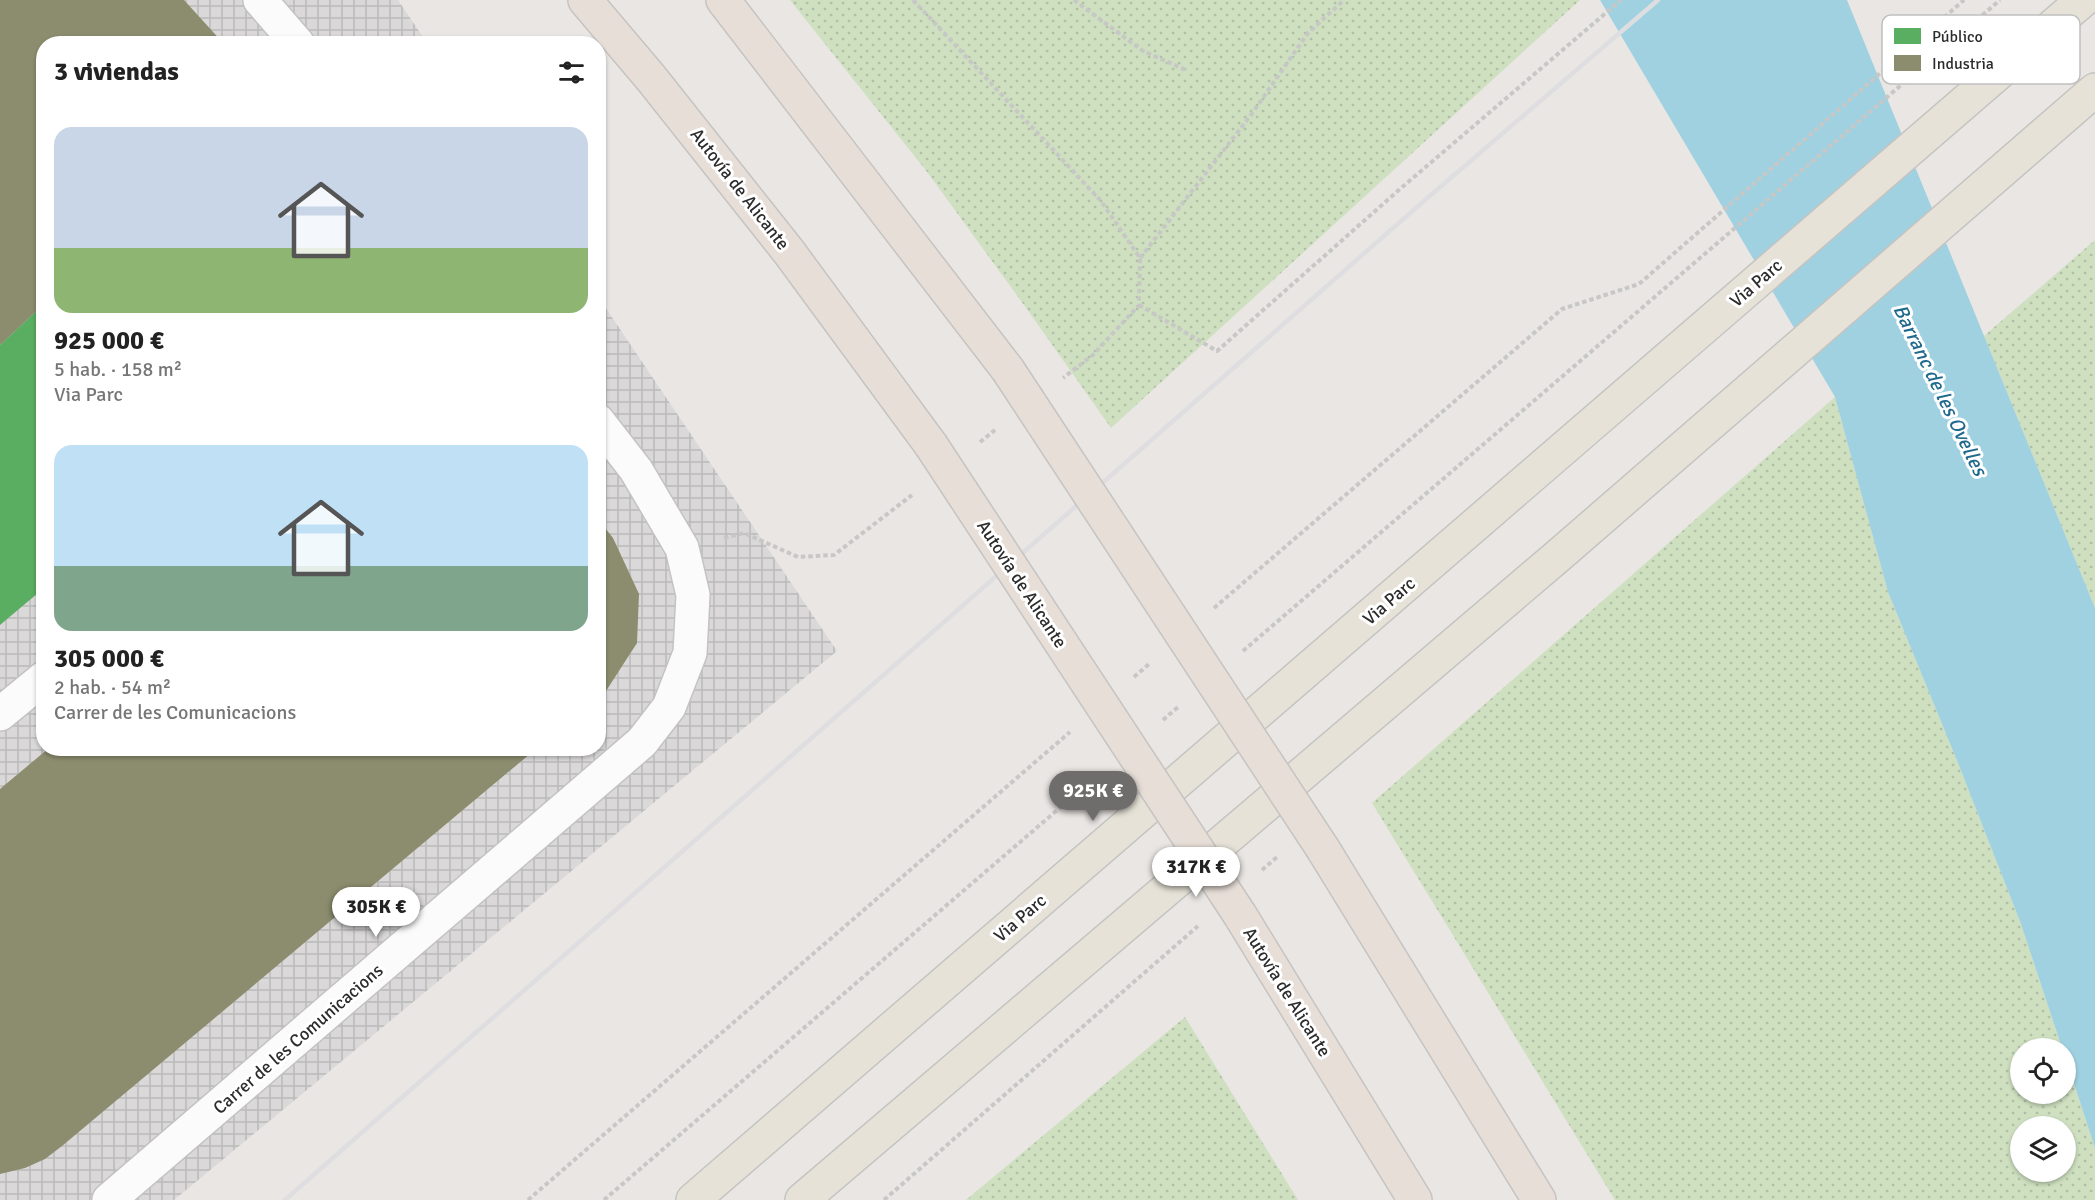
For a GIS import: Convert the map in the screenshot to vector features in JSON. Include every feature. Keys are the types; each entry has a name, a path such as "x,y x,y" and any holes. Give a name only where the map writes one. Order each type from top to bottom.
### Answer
{"highway":[{"name":"Autovía de Alicante","path":"585,0 651,78 789,252 931,445 1240,915 1415,1200"},
{"path":"723,0 1008,370 1323,849 1539,1200"}],"main road":[{"name":"Via Parc","path":"2066,15 2083,0"},
{"name":"Via Parc","path":"693,1200 1986,84"},
{"path":"802,1200 1558,556 2095,90"}],"street":[{"path":"260,0 291,36"},
{"name":"Carrer de les Comunicacions","path":"110,1200 642,742 669,707 690,653 693,595 682,548 636,470 606,431"},
{"path":"0,714 36,685"}],"path":[{"path":"913,0 1101,201 1140,258 1139,305 1093,355 1056,384"},
{"path":"1074,0 1143,51 1186,70"},
{"path":"1140,258 1251,114 1308,33 1344,0"},
{"path":"1139,305 1217,351 1400,189 1622,0"},
{"path":"1947,15 1964,0"},
{"path":"1983,15 2000,0"},
{"path":"1639,284 1882,72"},
{"path":"1662,292 1903,84"},
{"path":"980,442 999,428"},
{"path":"682,548 744,533 798,557 834,555 914,493"}],"shaded area":[{"path":"0,0 398,0 422,36 36,36 36,756 606,756 606,308 837,651 174,1200 0,1200"}],"green space":[{"path":"790,0 1580,0 1111,428 928,173"},
{"path":"2095,240 2095,608 1984,336"},
{"path":"1835,397 1888,592 2021,924 2059,1038 2010,1038 2010,1104 2076,1104 2076,1090 2095,1148 2095,1200 1615,1200 1372,803"},
{"path":"1185,1017 1298,1200 966,1200"}],"water":[{"name":"Barranc de les Ovelles","path":"1600,0 1847,0 2095,608 2095,1148 2076,1090 2076,1038 2059,1038 2021,924 1888,592 1835,397"}],"building: Público":[{"path":"36,311 36,595 0,625 0,345"}],"building: Industria":[{"path":"0,0 184,0 217,36 36,36 36,311 0,345"},
{"path":"606,529 613,538 639,594 637,643 606,691"},
{"path":"39,756 527,756 62,1146 45,1159 25,1168 0,1174 0,789"}],"railway":[{"path":"285,1200 1417,207 1658,0"}]}
